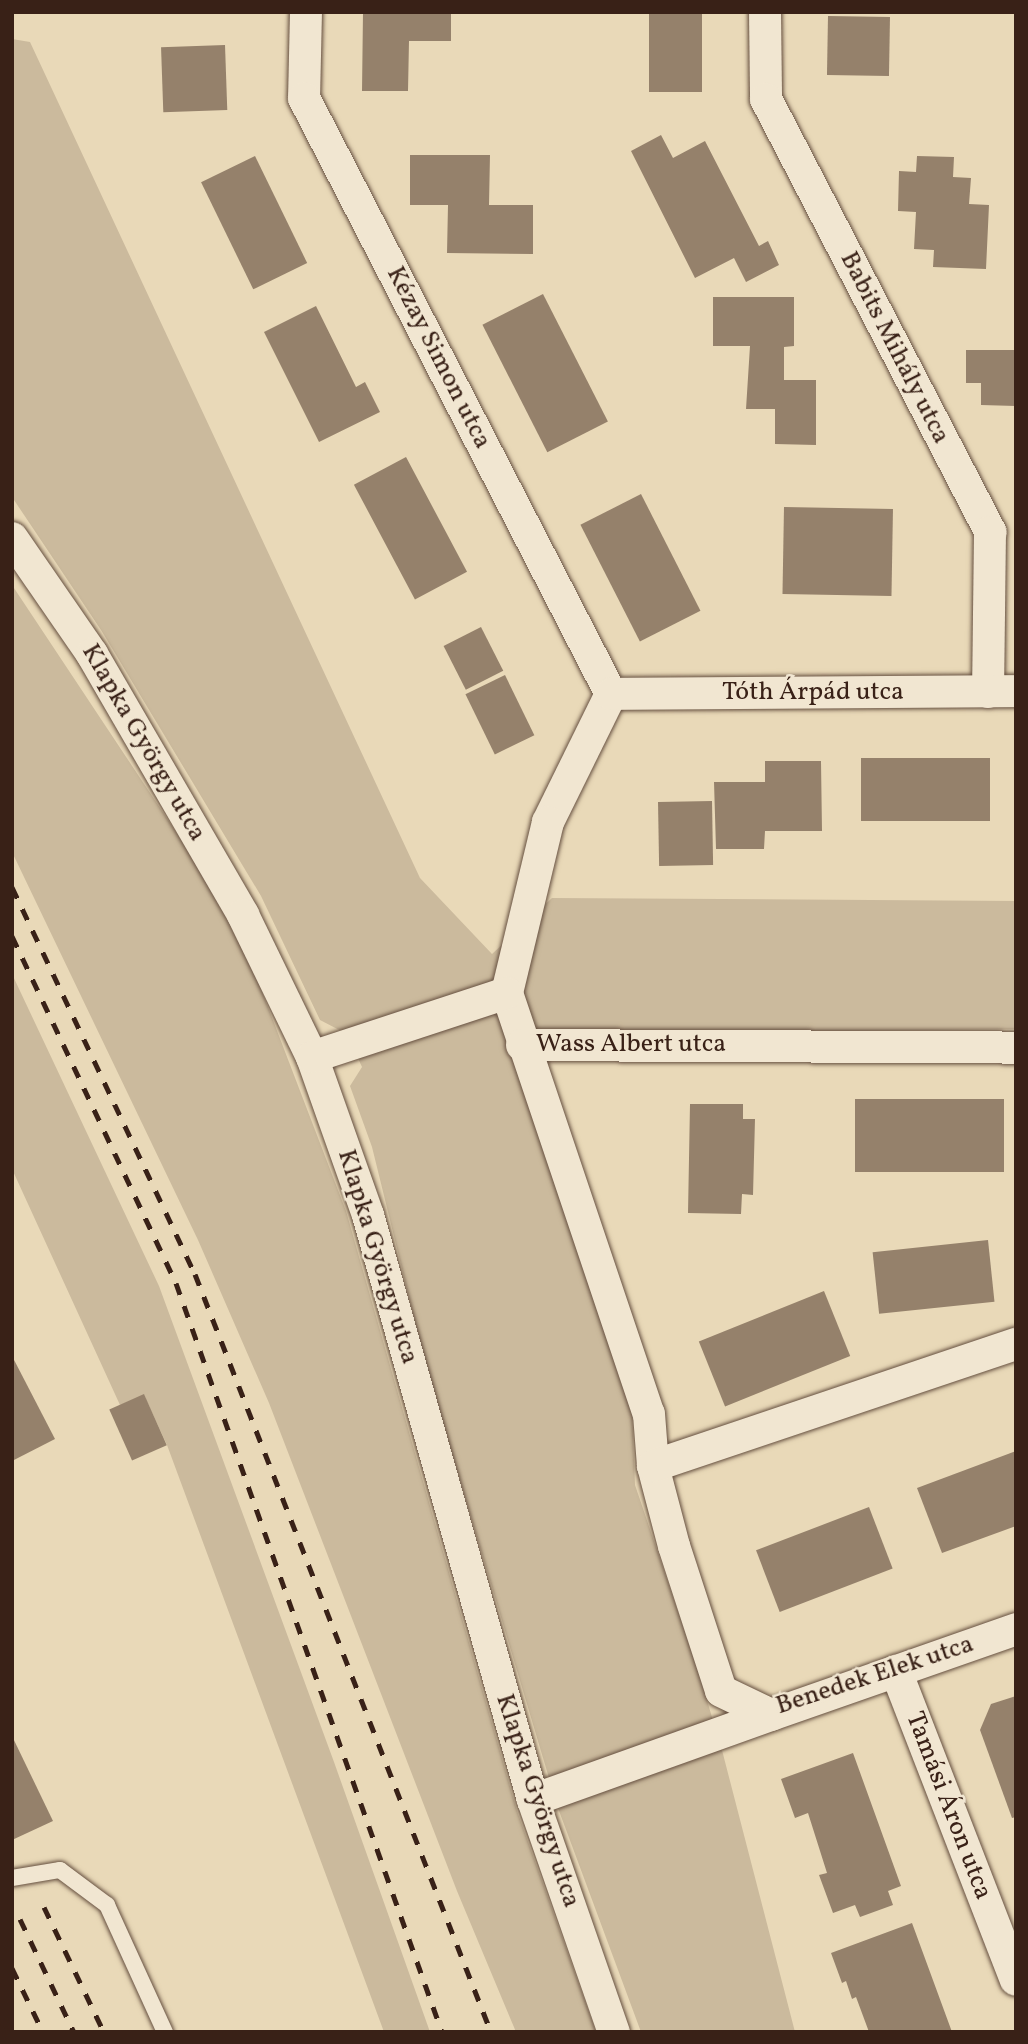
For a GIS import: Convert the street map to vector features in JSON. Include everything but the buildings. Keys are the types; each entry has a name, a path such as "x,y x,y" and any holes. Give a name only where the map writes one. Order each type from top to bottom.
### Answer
{"street":[{"name":"Kézay Simon utca","path":"306,12 304,98 611,694"},
{"name":"Babits Mihály utca","path":"765,12 766,99 990,532 1002,692"},
{"name":"Klapka György utca","path":"12,538 92,654 223,880 312,1057 368,1215 533,1800 614,2032"},
{"name":"Tóth Árpád utca","path":"611,694 1002,692"},
{"path":"522,1045 507,993 548,822 611,694"},
{"path":"312,1057 507,993"},
{"name":"Wass Albert utca","path":"674,1546 653,1466 649,1414 564,1157 522,1045 1016,1048"},
{"path":"653,1466 1016,1344"},
{"name":"Benedek Elek utca","path":"674,1546 721,1691 771,1715 1016,1629"},
{"name":"Tamási Áron utca","path":"896,1671 1016,1980"},
{"path":"533,1800 771,1715"}],"lane":[{"path":"12,1878 60,1870 107,1906 165,2032"}],"shaded area":[{"path":"12,39 30,42 420,878 492,954 552,898 1016,901 1016,1029 505,1035 632,1413 635,1485 723,1754 795,2032 641,2032 558,1808 426,1366 372,1147 350,1086 362,1067 347,1034 320,1020 261,896 101,630 12,497"},
{"path":"12,585 235,921 346,1211 517,1811 596,2032 516,2032 457,1891 269,1403 198,1240 12,852"},
{"path":"12,974 159,1286 430,2032 384,2032 167,1445 144,1395 120,1405 12,1169"}],"railway":[{"path":"12,887 195,1274 491,2032"},
{"path":"12,936 176,1283 442,2032"},
{"path":"44,1907 104,2032"},
{"path":"20,1919 74,2032"},
{"path":"12,1968 43,2032"}]}
